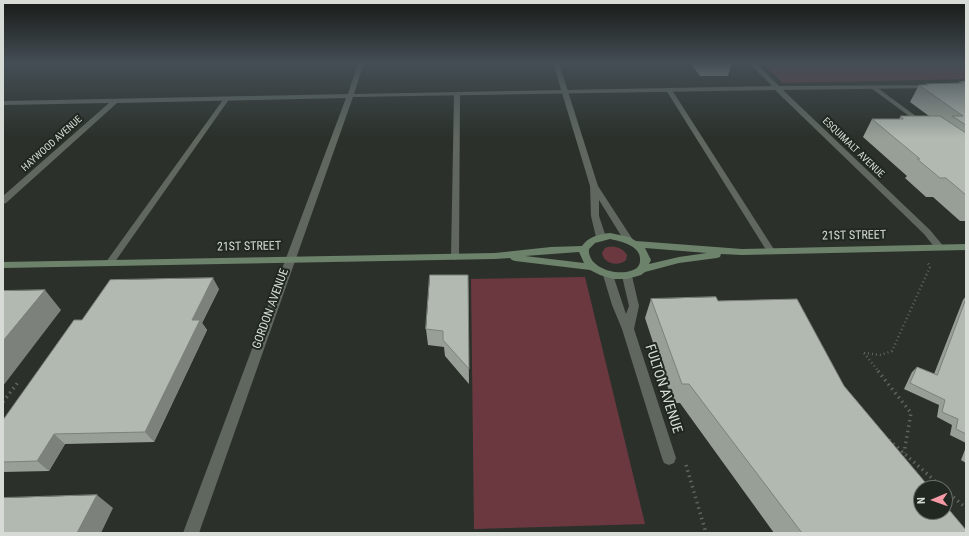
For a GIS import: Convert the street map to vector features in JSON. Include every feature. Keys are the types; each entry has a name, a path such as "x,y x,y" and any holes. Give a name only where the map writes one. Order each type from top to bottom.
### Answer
{"main road":[{"path":"601,236 614,236 632,242 642,250 646,256 646,263 642,269 628,276 608,275 592,267 584,255 584,249 587,244 593,239 601,236"},
{"name":"21ST STREET","path":"632,242 673,248 742,252"},
{"name":"21ST STREET","path":"642,269 678,260 742,252 966,247"},
{"name":"21ST STREET","path":"3,265 495,256 551,250 584,249"},
{"name":"21ST STREET","path":"495,256 592,267"}],"street":[{"name":"GORDON AVENUE","path":"191,533 353,88"},
{"path":"563,88 594,186 595,216 601,236"},
{"path":"3,103 776,88"},
{"name":"ESQUIMALT AVENUE","path":"777,88 927,232 939,247"},
{"name":"HAYWOOD AVENUE","path":"3,201 114,102"},
{"path":"594,186 632,242"},
{"name":"FULTON AVENUE","path":"608,275 617,305 628,329 669,458"},
{"path":"628,276 634,306 628,329"}],"lane":[{"path":"875,88 928,128"},
{"path":"669,90 770,251"},
{"path":"455,257 457,94"},
{"path":"109,264 227,98"}],"path":[{"path":"904,453 911,413 864,353 881,355 892,350 930,267 923,256"},
{"path":"3,402 19,381"},
{"path":"887,438 934,480"},
{"path":"953,497 966,508"}],"shaded area":[{"path":"616,247 621,249 627,255 626,260 615,264 605,260 602,253 605,248"},
{"path":"585,277 645,524 474,529 471,279"}],"building":[{"path":"923,88 966,88 966,125 952,116 963,116"},
{"path":"901,116 940,116 966,133 966,195 946,178 940,178 917,159 920,159 872,119 903,119"},
{"path":"430,275 468,275 469,369 443,340 443,331 426,329"},
{"path":"213,278 192,320 200,320 145,432 54,434 37,461 3,462 3,420 74,320 82,320 110,280"},
{"path":"45,290 3,341 3,291"},
{"path":"716,297 718,301 797,299 844,386 923,480 913,480 913,520 953,520 953,515 966,530 966,533 802,533 689,384 682,384 651,299"},
{"path":"966,299 966,434 956,429 958,419 942,412 945,400 910,383 917,367 937,375"},
{"path":"97,495 77,533 3,533 3,498"}]}
